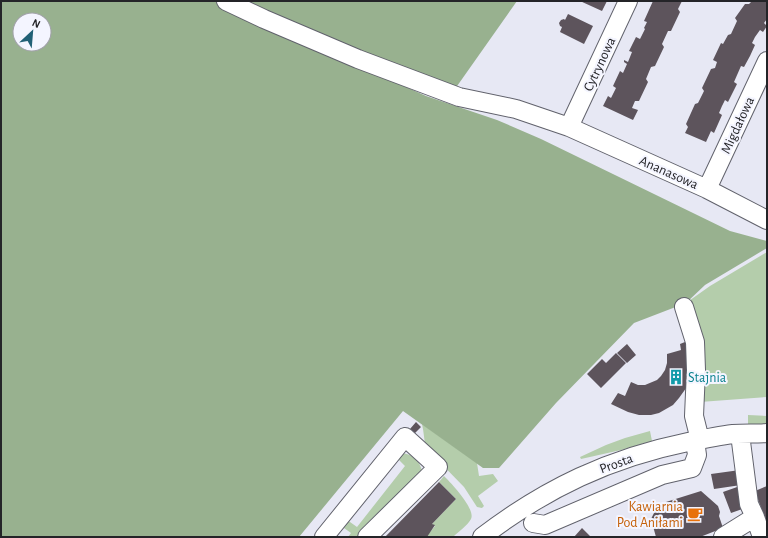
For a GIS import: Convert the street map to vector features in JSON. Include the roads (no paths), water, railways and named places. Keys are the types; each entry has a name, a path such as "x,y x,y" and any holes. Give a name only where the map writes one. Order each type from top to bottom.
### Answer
{"street":[{"name":"Ananasowa","path":"226,1 358,59 460,97 516,109 569,127 707,189 767,220"},
{"name":"Cytrynowa","path":"569,127 628,1"},
{"name":"Migdałowa","path":"707,189 767,61"},
{"path":"534,523 545,525 662,475 692,468 697,455 694,416 696,370 695,342 684,307"},
{"name":"Prosta","path":"482,537 520,510 552,490 605,466 668,446 697,440 740,434 767,433"},
{"path":"740,434 749,504 762,537"},
{"path":"324,537 405,437 438,466 367,537"},
{"path":"520,510 549,537"},
{"path":"723,537 755,517"}],"place":[{"name":"Stajnia","path":"676,377"},
{"name":"Kawiarnia Pod Aniłami","path":"695,514"}]}
